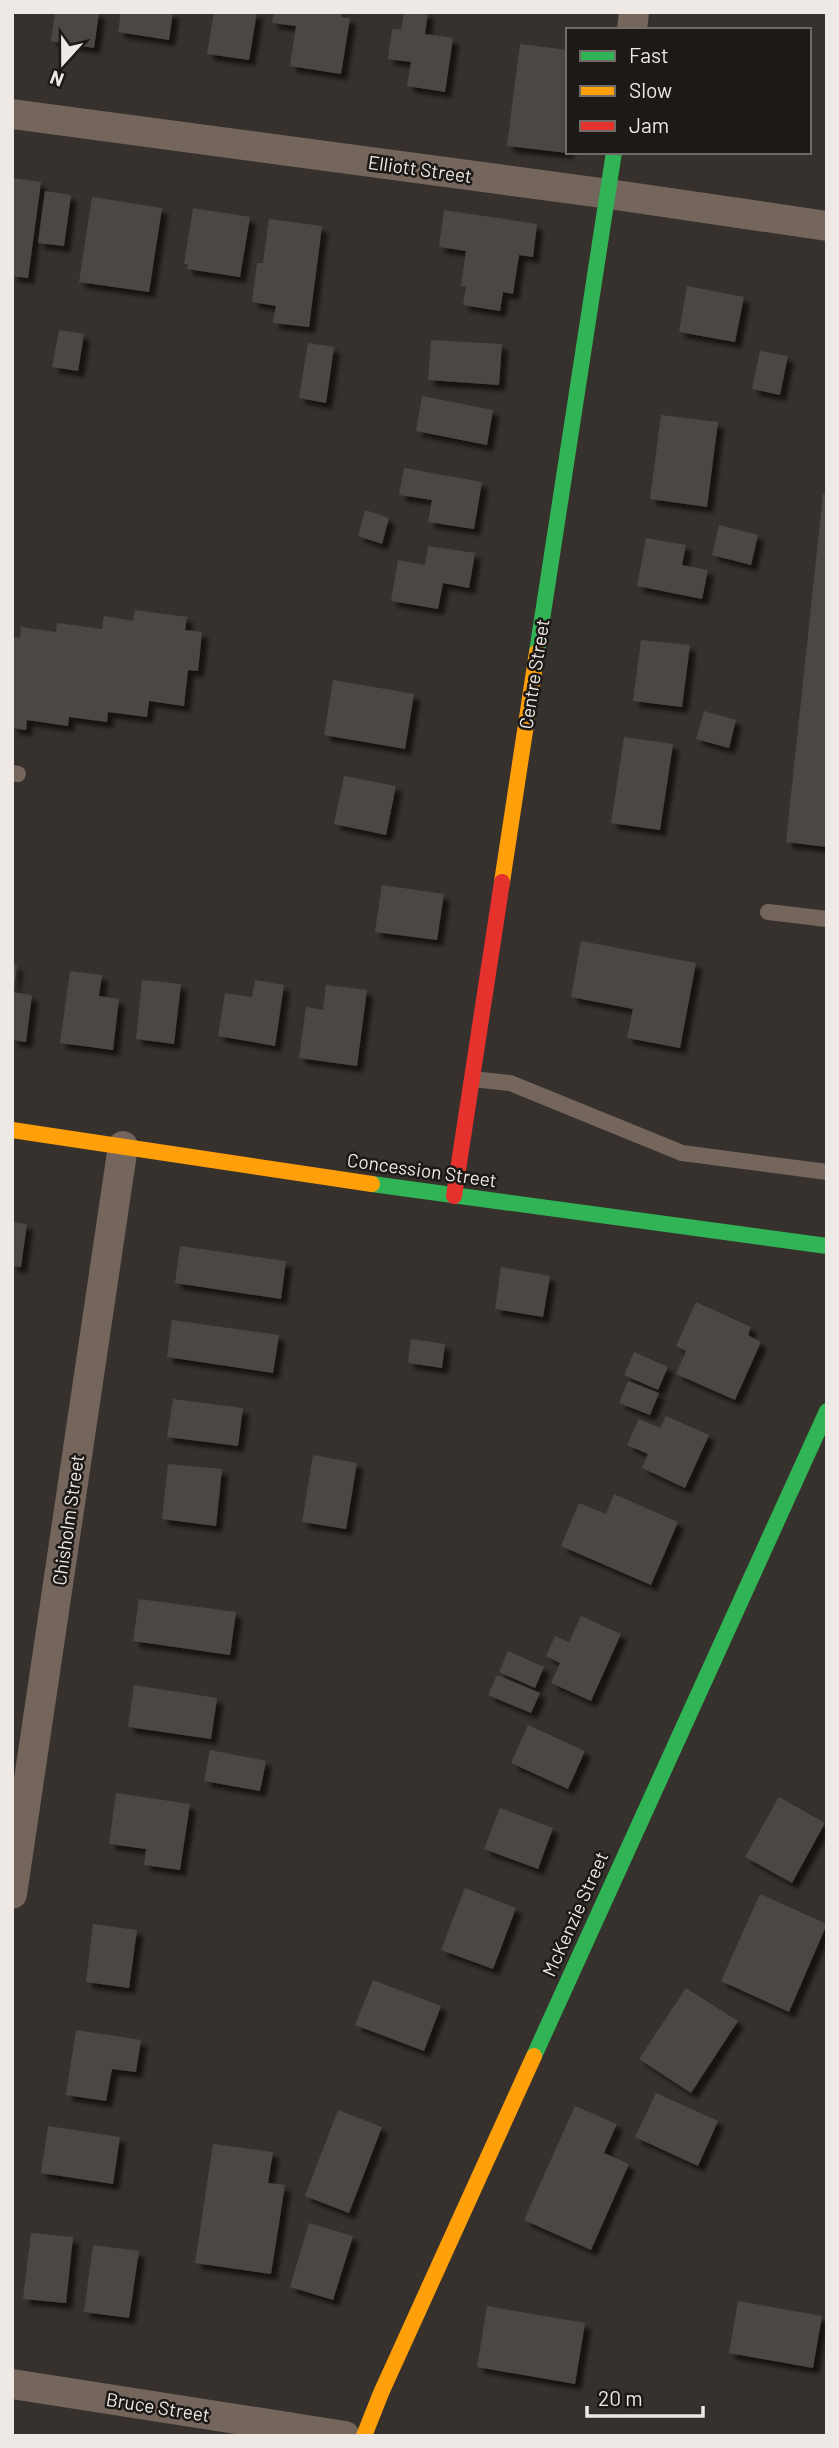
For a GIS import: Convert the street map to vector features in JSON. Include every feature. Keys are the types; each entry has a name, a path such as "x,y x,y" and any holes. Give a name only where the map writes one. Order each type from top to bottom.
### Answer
{"street":[{"name":"Elliott Street","path":"12,114 827,226"},
{"name":"Centre Street","path":"454,1196 614,154"},
{"name":"Concession Street","path":"12,1130 454,1196 827,1246"},
{"name":"Chisholm Street","path":"12,1894 123,1146"},
{"name":"McKenzie Street","path":"363,2436 827,1411"},
{"name":"Bruce Street","path":"12,2384 345,2436"}],"lane":[{"path":"768,912 827,919"},
{"path":"472,1079 510,1083 682,1153 827,1172"}],"building":[{"path":"55,12 99,12 94,48 51,41"},
{"path":"121,12 173,12 169,40 118,32"},
{"path":"214,12 257,12 249,60 207,54"},
{"path":"274,12 342,12 341,17 350,18 341,74 290,66 296,26 272,23"},
{"path":"404,12 428,12 425,34 453,38 445,92 407,86 411,62 388,59 392,29 401,30"},
{"path":"520,44 566,50 566,153 507,146"},
{"path":"12,178 41,182 28,278 12,276"},
{"path":"45,191 71,195 64,246 38,243"},
{"path":"92,197 162,208 149,292 79,282"},
{"path":"193,208 250,217 240,277 187,269 188,264 184,264"},
{"path":"444,210 537,224 533,257 519,255 513,294 503,292 500,311 463,305 466,287 461,286 466,251 439,247"},
{"path":"269,219 322,226 309,327 273,323 276,306 252,302 257,263 263,263"},
{"path":"687,286 744,297 735,342 679,332"},
{"path":"59,330 84,334 78,371 52,367"},
{"path":"431,340 502,344 499,385 428,380"},
{"path":"308,343 334,347 326,403 299,398"},
{"path":"760,351 788,356 780,395 752,389"},
{"path":"422,396 493,410 487,445 416,431"},
{"path":"661,415 718,422 707,507 650,499"},
{"path":"404,468 482,482 474,529 428,522 432,500 399,495"},
{"path":"823,494 827,495 827,847 786,842"},
{"path":"365,510 389,518 382,544 358,536"},
{"path":"719,525 758,535 751,565 712,555"},
{"path":"646,538 686,545 682,565 708,570 702,599 637,586"},
{"path":"428,546 475,553 469,588 443,583 438,609 391,601 398,560 425,565"},
{"path":"135,610 187,617 185,630 202,632 198,671 188,670 184,706 149,701 147,717 108,712 107,722 69,717 68,726 27,720 26,730 12,728 12,637 20,638 21,627 56,632 57,623 102,629 104,616 133,621"},
{"path":"641,640 690,645 682,707 633,701"},
{"path":"333,680 414,694 405,749 324,735"},
{"path":"704,711 736,720 729,748 696,739"},
{"path":"624,737 673,744 660,830 611,823"},
{"path":"344,776 396,786 386,835 334,824"},
{"path":"382,885 444,894 437,940 375,932"},
{"path":"581,941 696,963 680,1048 627,1038 633,1009 571,997"},
{"path":"12,964 17,965 14,990 12,990"},
{"path":"70,971 102,975 99,996 119,999 113,1050 60,1043"},
{"path":"142,980 181,984 174,1044 136,1039"},
{"path":"255,980 284,985 275,1046 218,1036 225,993 252,997"},
{"path":"326,985 367,990 357,1066 299,1058 306,1007 323,1010"},
{"path":"12,992 32,995 26,1042 12,1040"},
{"path":"12,1222 27,1224 21,1267 12,1266"},
{"path":"180,1246 286,1261 281,1299 175,1283"},
{"path":"501,1267 550,1276 543,1317 495,1309"},
{"path":"696,1302 751,1327 748,1335 761,1342 735,1400 676,1374 686,1351 676,1346"},
{"path":"172,1320 279,1335 273,1373 167,1357"},
{"path":"411,1339 445,1344 442,1368 408,1363"},
{"path":"634,1352 668,1367 658,1390 624,1375"},
{"path":"628,1381 659,1393 650,1415 619,1403"},
{"path":"173,1399 243,1408 238,1446 167,1437"},
{"path":"666,1416 709,1435 685,1488 642,1468 648,1454 627,1445 639,1419 660,1428"},
{"path":"313,1455 357,1463 346,1529 302,1522"},
{"path":"168,1464 222,1469 216,1526 162,1519"},
{"path":"614,1494 678,1522 651,1585 561,1546 579,1503 606,1514"},
{"path":"139,1599 236,1612 230,1655 133,1641"},
{"path":"581,1616 621,1634 591,1701 551,1683 560,1663 546,1656 555,1636 569,1642"},
{"path":"508,1651 544,1667 535,1688 499,1672"},
{"path":"497,1675 540,1693 531,1713 488,1695"},
{"path":"134,1685 217,1698 211,1739 128,1727"},
{"path":"528,1725 585,1751 568,1789 511,1763"},
{"path":"210,1750 266,1761 260,1791 204,1781"},
{"path":"116,1793 190,1804 180,1870 144,1865 146,1849 109,1844"},
{"path":"779,1797 825,1823 792,1883 745,1857"},
{"path":"500,1808 553,1828 538,1869 484,1849"},
{"path":"465,1888 516,1908 493,1969 441,1950"},
{"path":"760,1894 827,1924 789,2012 721,1981"},
{"path":"93,1924 137,1930 129,1988 86,1982"},
{"path":"373,1980 441,2006 424,2051 355,2025"},
{"path":"686,1988 738,2021 691,2093 639,2059"},
{"path":"76,2030 141,2040 136,2072 112,2069 106,2101 66,2095"},
{"path":"656,2093 718,2121 698,2166 635,2137"},
{"path":"575,2106 617,2124 604,2153 629,2164 591,2250 524,2220"},
{"path":"338,2110 382,2127 349,2213 305,2196"},
{"path":"48,2126 120,2137 113,2184 41,2173"},
{"path":"213,2144 273,2152 268,2183 285,2185 271,2274 195,2263"},
{"path":"309,2223 353,2236 333,2300 290,2287"},
{"path":"31,2233 73,2237 66,2303 23,2299"},
{"path":"93,2245 139,2251 129,2318 84,2312"},
{"path":"738,2301 822,2316 813,2368 729,2353"},
{"path":"487,2306 585,2323 575,2384 477,2367"}],"traffic: fast":[{"path":"537,652 614,154"},
{"path":"372,1184 827,1246"},
{"path":"534,2056 827,1411"}],"traffic: slow":[{"path":"502,882 537,652"},
{"path":"12,1130 372,1184"},
{"path":"364,2436 534,2056"}],"traffic: jam":[{"path":"454,1196 502,882"}]}
